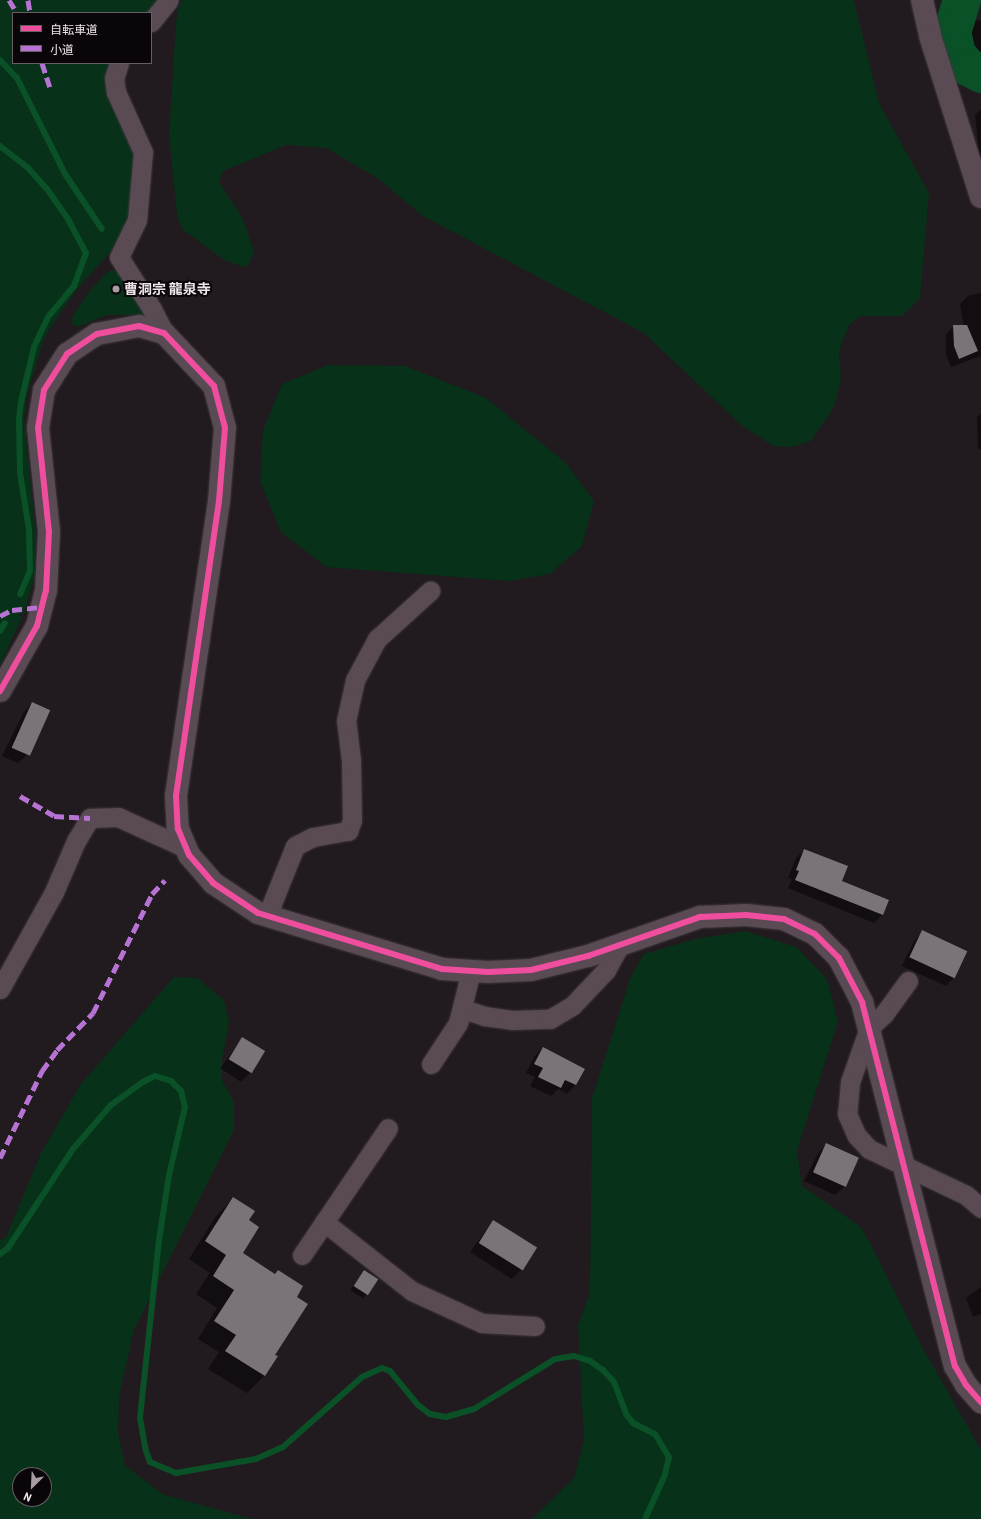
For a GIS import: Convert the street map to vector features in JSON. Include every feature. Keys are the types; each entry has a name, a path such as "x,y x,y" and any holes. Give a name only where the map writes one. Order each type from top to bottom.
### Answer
{"street":[{"path":"152,21 169,0"},
{"path":"922,0 930,36 981,196"},
{"path":"119,64 114,78 116,92 143,152 137,220 119,257 152,309 164,333 214,386 225,428 219,501 176,796 178,829 186,848 213,883 258,913 442,969 471,971 531,970 588,956 700,917 746,915 784,919 815,934 839,958 862,1002 955,1366 966,1385 981,1402"},
{"path":"0,690 36,626 46,591 49,532 38,428 44,390 67,354 97,334 138,326 164,333"},
{"path":"267,916 295,846 313,837 348,831 352,820 351,760 346,721 355,680 378,639 430,591"},
{"path":"0,989 54,892 76,841 90,818 118,817 186,848"},
{"path":"463,1009 484,1016 512,1020 550,1019 572,1006 606,970 620,945"},
{"path":"431,1064 458,1023 463,1009 471,971"},
{"path":"908,981 884,1014 868,1028 850,1082 847,1114 857,1136 869,1149 966,1195 981,1208"},
{"path":"302,1255 388,1128"},
{"path":"324,1222 412,1291 482,1323 535,1326"}],"green space":[{"path":"0,0 159,0 149,12 12,12 12,64 111,64 135,159 134,189 127,219 113,249 78,288 50,328 43,342 27,395 24,416 36,537 35,575 24,613 18,615 22,617 0,665"},
{"path":"183,0 854,0 879,103 929,193 920,298 902,316 860,316 849,325 839,351 841,380 834,407 811,441 791,447 773,446 741,425 644,333 423,216 377,178 326,148 286,145 223,171 219,182 243,219 254,251 250,263 244,267 224,260 182,229 177,215 169,136 176,22 179,5"},
{"path":"113,270 119,271 146,315 107,315 77,327 71,323 74,314 90,291 106,273"},
{"path":"328,365 405,366 486,398 566,463 594,501 582,546 550,574 509,581 326,567 281,532 260,481 263,430 282,384"},
{"path":"745,931 796,947 827,979 838,1021 797,1151 802,1186 861,1227 871,1245 920,1343 981,1450 981,1519 532,1519 574,1478 584,1440 578,1326 590,1292 592,1098 631,976 644,954 695,939"},
{"path":"174,977 197,978 224,1000 229,1023 222,1060 222,1080 234,1102 234,1130 134,1330 119,1397 118,1433 125,1465 162,1494 252,1519 0,1519 0,1240 6,1237 41,1153 81,1084"}],"building":[{"path":"953,325 967,325 978,351 959,359 954,346"},
{"path":"32,702 50,710 30,756 12,748"},
{"path":"804,849 848,866 842,881 889,900 883,915 795,880 799,871 796,870"},
{"path":"922,930 967,951 955,978 909,957"},
{"path":"242,1037 265,1051 252,1073 229,1059"},
{"path":"543,1047 585,1069 576,1085 565,1080 561,1088 538,1077 543,1068 534,1064"},
{"path":"826,1143 859,1158 846,1187 813,1172"},
{"path":"233,1197 255,1211 249,1220 259,1227 243,1253 275,1274 278,1270 303,1286 297,1297 308,1304 275,1355 278,1356 265,1376 225,1351 236,1335 214,1321 234,1290 213,1276 226,1255 205,1241"},
{"path":"493,1220 537,1248 523,1270 479,1243"},
{"path":"364,1270 378,1279 368,1295 354,1286"}],"waterway":[{"path":"962,0 952,32 957,54 968,67 981,74"},
{"path":"0,60 17,78 65,174 102,229"},
{"path":"0,146 28,168 47,189 69,221 86,253 74,286 48,317 34,347 21,402 19,419 20,473 29,530 30,571 20,594"},
{"path":"0,631 5,623"},
{"path":"0,1254 8,1248 73,1149 111,1105 143,1082 155,1076 171,1081 181,1091 185,1107 169,1175 159,1240 140,1418 146,1451 150,1462 176,1473 256,1459 283,1447 362,1377 382,1368 390,1371 418,1405 430,1414 446,1417 474,1409 555,1359 574,1356 590,1361 603,1370 614,1382 626,1414 633,1423 655,1434 669,1457 665,1475 645,1519"}],"marked path":[{"path":"9,0 16,12"},
{"path":"28,0 30,12"},
{"path":"42,64 50,87"},
{"path":"0,616 12,610 42,607"},
{"path":"20,796 54,816 90,818"},
{"path":"0,1158 42,1071 57,1050 93,1013 152,894 165,880"}],"cycle path":[{"path":"0,691 37,626 46,591 49,532 38,428 44,390 67,354 97,334 139,326 164,333 214,386 225,428 219,501 176,796 178,829 189,855 213,883 258,913 442,969 488,972 531,970 588,956 700,917 746,915 784,919 815,934 839,958 862,1002 955,1366 966,1385 981,1402"}],"place":[{"name":"曹洞宗 龍泉寺","path":"116,289"}]}
